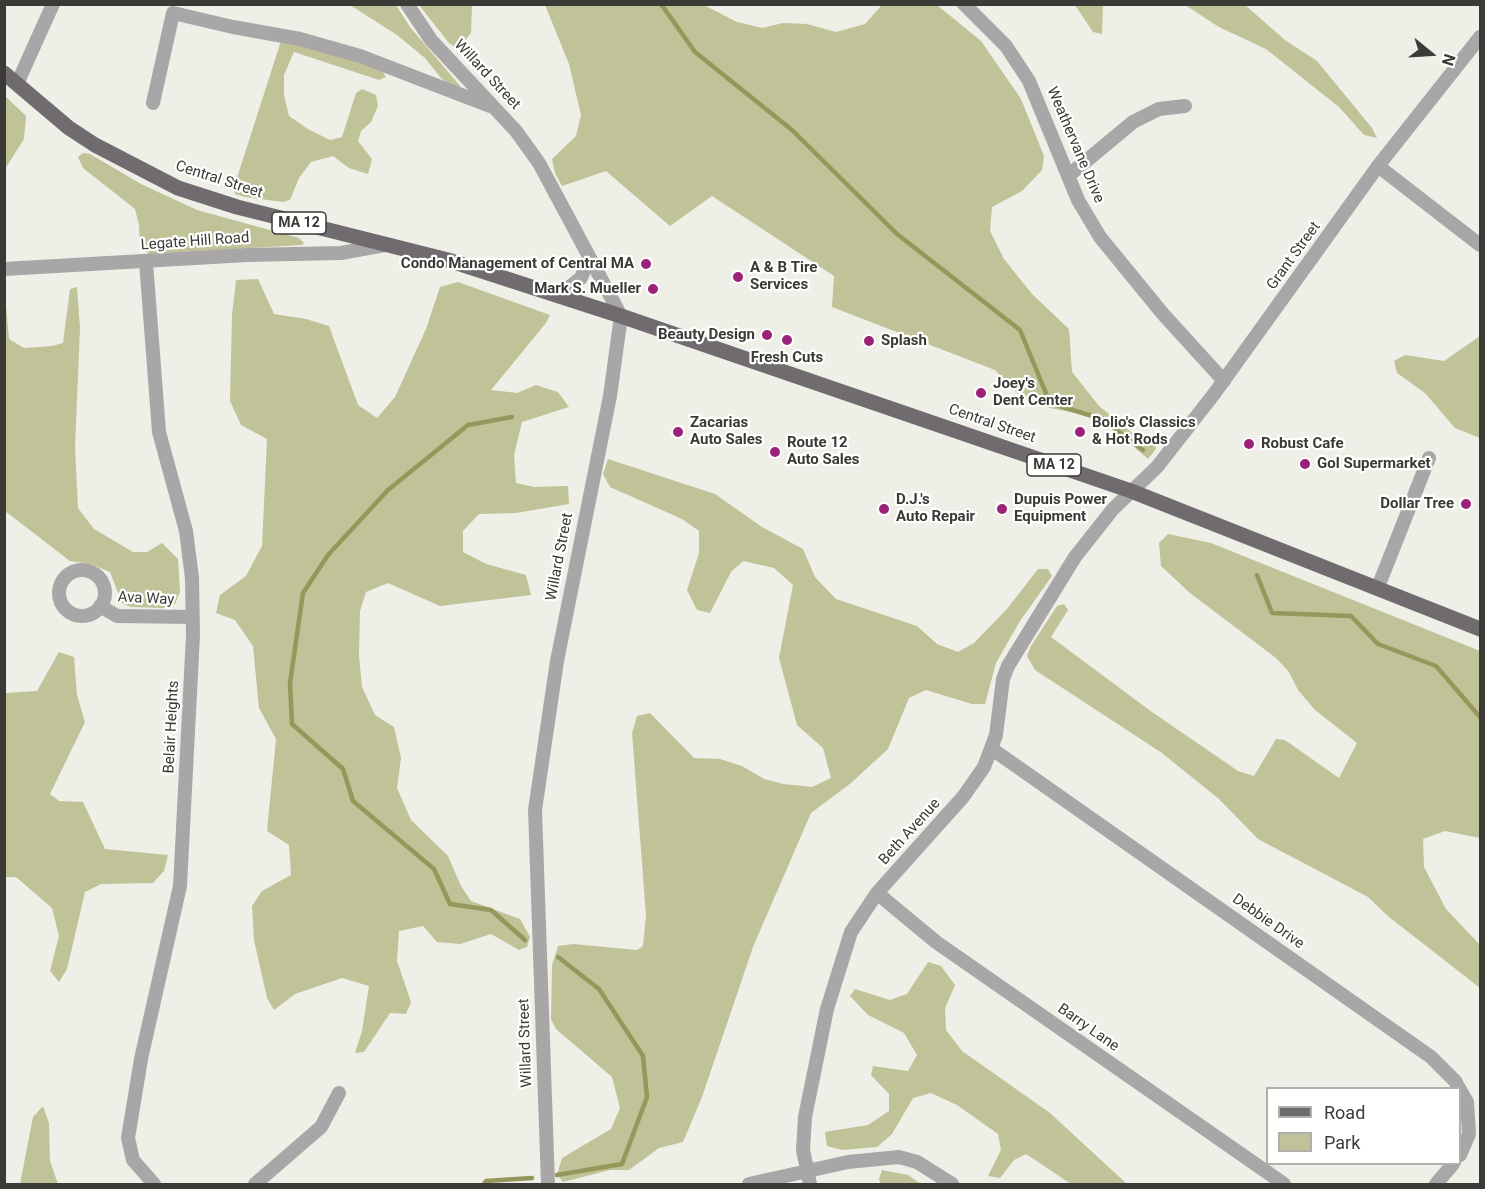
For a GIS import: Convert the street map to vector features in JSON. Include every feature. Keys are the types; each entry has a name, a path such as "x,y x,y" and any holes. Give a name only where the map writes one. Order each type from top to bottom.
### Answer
{"main road":[{"name":"Central Street","path":"4,73 69,128 95,146 178,188 237,207 448,260 621,316 1131,491 1480,629"}],"street":[{"path":"17,84 53,4"},
{"name":"Willard Street","path":"407,4 431,40 495,107 538,163 621,316 610,396 576,555 538,778 535,810 548,1185"},
{"name":"Weathervane Drive","path":"964,4 1006,46 1029,81 1068,176 1091,222 1113,254 1224,381"},
{"path":"153,103 175,9 233,27 300,39 350,53 495,107"},
{"name":"Grant Street","path":"1131,491 1157,467 1224,381 1378,166 1480,37"},
{"path":"1068,176 1133,122 1159,109 1185,106"},
{"path":"1378,166 1480,245"},
{"name":"Legate Hill Road","path":"4,269 247,255 342,253 388,245"},
{"path":"553,294 578,281 584,274 589,258"},
{"name":"Belair Heights","path":"147,262 156,415 190,555 192,617 180,886 141,1059 128,1138 133,1160 154,1185"},
{"path":"1378,587 1429,458"},
{"name":"Beth Avenue","path":"806,1170 803,1136 827,1008 851,932 877,893 963,797 984,767 996,735 1003,679 1008,666 1075,557 1113,509 1131,491"},
{"name":"Ava Way","path":"100,606 117,616 192,617"},
{"name":"Debbie Drive","path":"992,749 1431,1057 1458,1087"},
{"name":"Barry Lane","path":"877,893 936,942 1284,1185"},
{"name":"Debbie Drive","path":"1461,1092 1467,1102 1469,1134 1461,1153"},
{"path":"255,1185 321,1127 339,1093"},
{"path":"749,1185 806,1170 899,1157 917,1162 952,1185"},
{"path":"1436,1185 1452,1165"},
{"path":"806,1170 810,1185"}],"green space":[{"path":"350,5 396,5 410,27 461,87 454,89 441,78 425,58 397,35"},
{"path":"419,5 472,5 471,33 458,49 449,43"},
{"path":"545,5 704,5 737,22 762,28 783,23 807,24 836,32 865,24 882,5 937,5 981,41 1021,99 1044,156 1042,170 1022,191 992,207 990,231 1004,259 1032,294 1069,329 1072,372 1099,406 1136,436 1155,437 1156,449 1148,459 1114,430 1089,416 1036,405 1018,394 995,370 832,307 834,276 712,196 670,226 606,171 562,186 555,173 552,159 576,136 581,115 569,64"},
{"path":"1075,5 1103,5 1102,34 1093,32"},
{"path":"1185,5 1245,5 1285,40 1317,61 1372,128 1377,138 1364,135 1339,107 1266,49 1219,27"},
{"path":"281,41 339,54 383,72 386,77 379,80 294,52 284,75 284,95 289,116 308,129 330,140 342,137 356,93 362,89 376,95 378,106 371,122 361,131 358,141 372,159 368,174 349,168 333,156 311,162 299,178 290,200 283,202 235,194 234,187"},
{"path":"5,96 26,116 24,139 5,169"},
{"path":"83,153 90,154 141,184 197,210 299,238 304,243 302,245 149,254 140,245 135,209 83,168 78,157"},
{"path":"258,279 274,314 306,319 329,326 358,405 377,418 395,397 426,329 440,287 458,282 550,315 546,323 491,390 517,393 536,385 558,392 569,407 522,422 514,455 516,483 534,487 568,486 569,504 516,513 479,514 463,531 463,552 486,564 526,575 531,595 440,606 388,583 366,592 360,611 359,656 362,687 375,715 394,727 401,758 397,788 411,820 448,856 461,886 471,901 520,919 530,937 527,947 519,950 491,934 460,944 437,942 423,926 399,931 397,961 411,1002 406,1014 390,1013 364,1052 355,1053 362,1031 369,986 342,978 295,994 274,1010 267,998 254,940 252,906 262,891 291,875 289,845 267,831 276,739 259,708 253,646 235,620 216,613 220,595 246,576 262,546 267,439 241,425 230,401 232,315 236,280"},
{"path":"77,287 80,328 75,447 78,508 94,529 133,552 147,552 162,543 178,559 180,592 175,604 163,608 131,607 122,603 110,572 91,564 70,561 5,511 5,294 9,339 24,348 52,346 63,343 70,289"},
{"path":"1480,336 1480,438 1455,428 1425,393 1397,373 1394,361 1405,355 1444,361"},
{"path":"608,459 715,494 762,527 803,549 815,577 836,599 917,626 937,644 958,652 974,643 1007,609 1038,569 1048,569 1052,576 1020,621 996,663 985,704 972,704 926,690 909,698 888,749 851,783 811,813 753,947 702,1097 683,1142 659,1148 629,1170 610,1170 563,1182 557,1175 562,1158 611,1129 620,1108 612,1077 556,1029 551,1019 552,965 558,946 573,944 637,950 643,946 646,915 632,733 637,716 650,713 694,758 720,759 742,766 764,779 783,784 812,787 831,778 823,748 797,725 779,658 793,585 774,568 743,561 731,572 710,613 697,610 687,590 699,553 699,531 682,519 610,487 603,474"},
{"path":"1168,534 1211,543 1480,651 1480,838 1445,831 1423,839 1424,867 1446,909 1480,945 1480,988 1389,917 1368,897 1258,839 1219,799 1162,753 1035,670 1027,656 1031,646 1057,606 1064,604 1068,610 1051,637 1152,712 1238,771 1254,776 1276,739 1285,740 1339,778 1357,743 1315,710 1298,690 1289,672 1276,658 1190,593 1161,566 1159,543"},
{"path":"59,652 74,657 77,695 85,722 50,794 59,801 83,802 105,849 168,855 164,871 153,883 101,884 85,892 67,969 59,982 50,971 59,936 52,908 16,877 4,877 5,693 37,691"},
{"path":"928,962 941,966 955,985 945,1008 946,1030 962,1051 1050,1113 1127,1184 1071,1184 1026,1154 1014,1160 1000,1178 988,1176 1001,1150 998,1134 957,1105 931,1093 913,1098 892,1134 877,1147 842,1150 827,1146 825,1132 868,1125 889,1111 889,1094 871,1075 873,1066 908,1071 917,1055 904,1033 868,1015 850,996 855,989 890,1000 907,994"},
{"path":"43,1106 49,1123 50,1161 58,1184 20,1184 33,1117"},
{"path":"882,1170 908,1175 921,1184 881,1184 879,1179"}],"waterway":[{"path":"661,4 695,52 792,130 897,234 1020,330 1050,403 1102,419 1143,450"},
{"path":"512,417 468,425 388,490 328,555 303,593 290,683 292,724 343,769 353,801 434,869 450,904 491,910 525,940"},
{"path":"1257,575 1272,613 1351,616 1378,644 1436,666 1480,717"},
{"path":"557,1175 622,1164 647,1097 643,1056 599,989 558,957"},
{"path":"484,1184 486,1181 532,1178"}],"place":[{"name":"Condo Management of Central MA","path":"646,264"},
{"name":"A & B Tire Services","path":"738,277"},
{"name":"Mark S. Mueller","path":"653,289"},
{"name":"Beauty Design","path":"767,335"},
{"name":"Fresh Cuts","path":"787,340"},
{"name":"Splash","path":"869,341"},
{"name":"Joey's Dent Center","path":"981,393"},
{"name":"Zacarias Auto Sales","path":"678,432"},
{"name":"Bolio's Classics & Hot Rods","path":"1080,432"},
{"name":"Robust Cafe","path":"1249,444"},
{"name":"Route 12 Auto Sales","path":"775,452"},
{"name":"Gol Supermarket","path":"1305,464"},
{"name":"Dollar Tree","path":"1466,504"},
{"name":"D.J.'s Auto Repair","path":"884,509"},
{"name":"Dupuis Power Equipment","path":"1002,509"}]}
